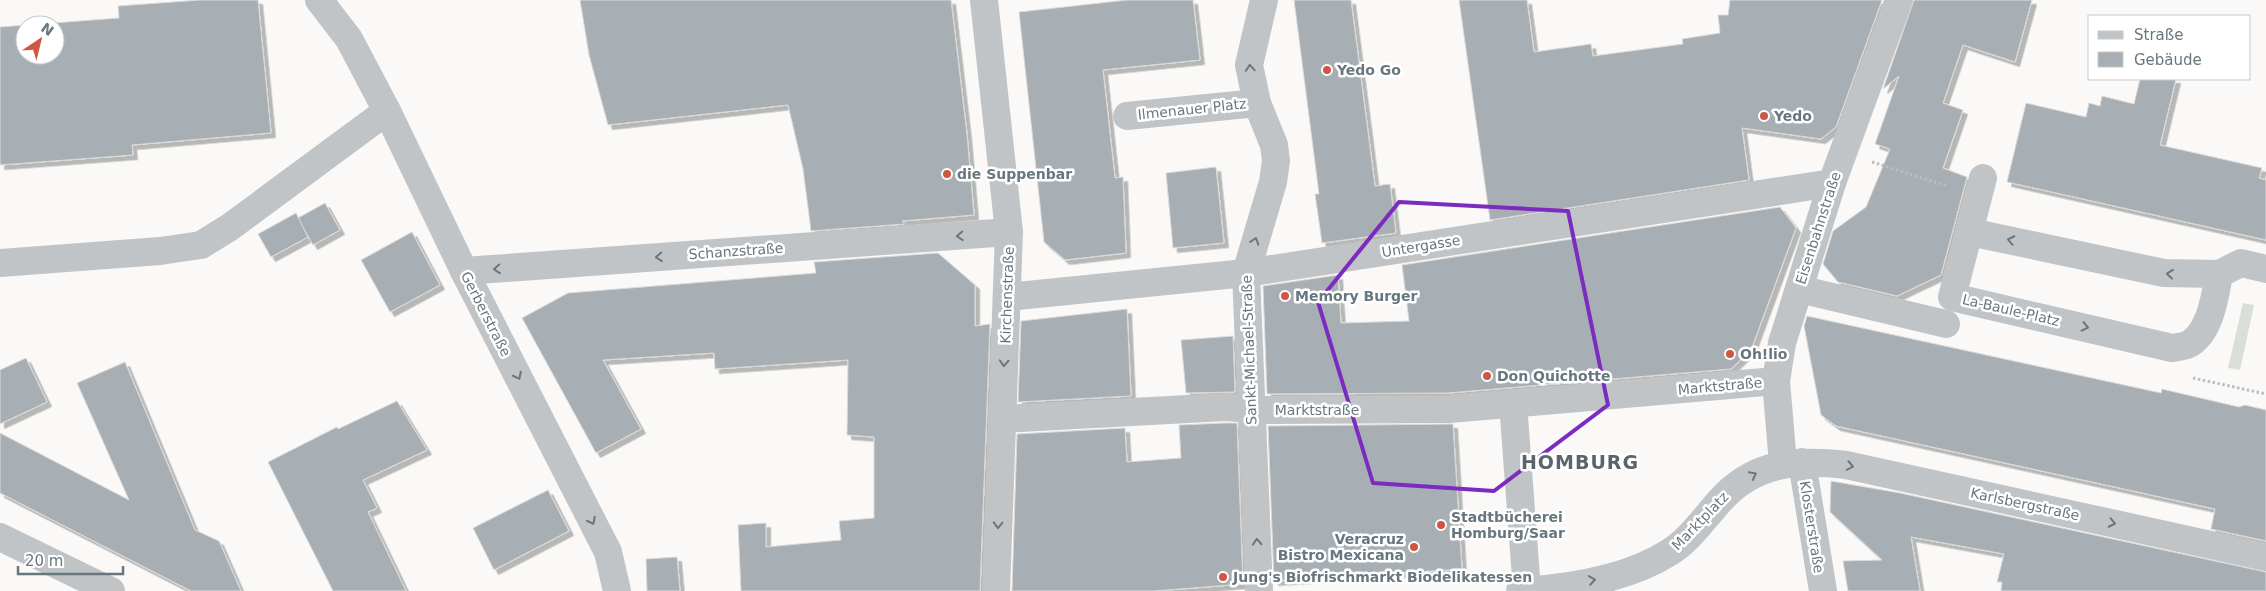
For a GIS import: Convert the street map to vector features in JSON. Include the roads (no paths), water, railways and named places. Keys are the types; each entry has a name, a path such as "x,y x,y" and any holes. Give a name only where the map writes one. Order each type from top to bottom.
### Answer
{"street":[{"name":"Gerberstraße","path":"319,0 349,39 387,111 464,271 608,552 617,591"},
{"name":"Gerberstraße","path":"337,0 349,39"},
{"name":"Kirchenstraße","path":"984,0 1009,232 996,591"},
{"name":"Sankt-Michael-Straße","path":"1259,591 1250,409 1246,273 1273,182 1276,161 1274,145 1257,103 1249,65 1264,0"},
{"name":"Eisenbahnstraße","path":"1793,463 1776,381 1782,343 1832,183 1899,0"},
{"name":"Ilmenauer Platz","path":"1127,116 1257,103"},
{"path":"0,263 160,251 200,245 230,227 387,111"},
{"name":"Untergasse","path":"1008,297 1246,273 1832,183"},
{"path":"1981,186 1970,232 2164,274 2219,274 2241,263 2266,269"},
{"name":"Schanzstraße","path":"464,271 1009,232"},
{"name":"La-Baule-Platz","path":"1970,232 1952,297 2172,348 2191,344 2204,327 2216,292 2219,274"},
{"path":"1799,289 1946,324"},
{"name":"Marktstraße","path":"1001,419 1225,407 1250,409 1449,409 1776,381"},
{"path":"1514,403 1527,591"},
{"name":"Karlsbergstraße","path":"1793,463 1813,461 1846,465 2266,557"},
{"name":"Marktplatz","path":"1520,591 1610,578 1652,562 1672,551 1689,536 1726,493 1742,480 1759,471 1793,463"},
{"name":"Klosterstraße","path":"1793,463 1823,591"},
{"path":"0,537 111,591"}],"place":[{"name":"Yedo Go","path":"1327,70"},
{"name":"Yedo","path":"1764,116"},
{"name":"die Suppenbar","path":"947,174"},
{"name":"Memory Burger","path":"1285,296"},
{"name":"Oh!lio","path":"1730,354"},
{"name":"Don Quichotte","path":"1487,376"},
{"name":"Stadtbücherei Homburg/Saar","path":"1441,525"},
{"name":"Veracruz Bistro Mexicana","path":"1414,547"},
{"name":"Jung's Biofrischmarkt Biodelikatessen","path":"1223,577"}],"district":[{"name":"HOMBURG","path":"1580,462"}]}
